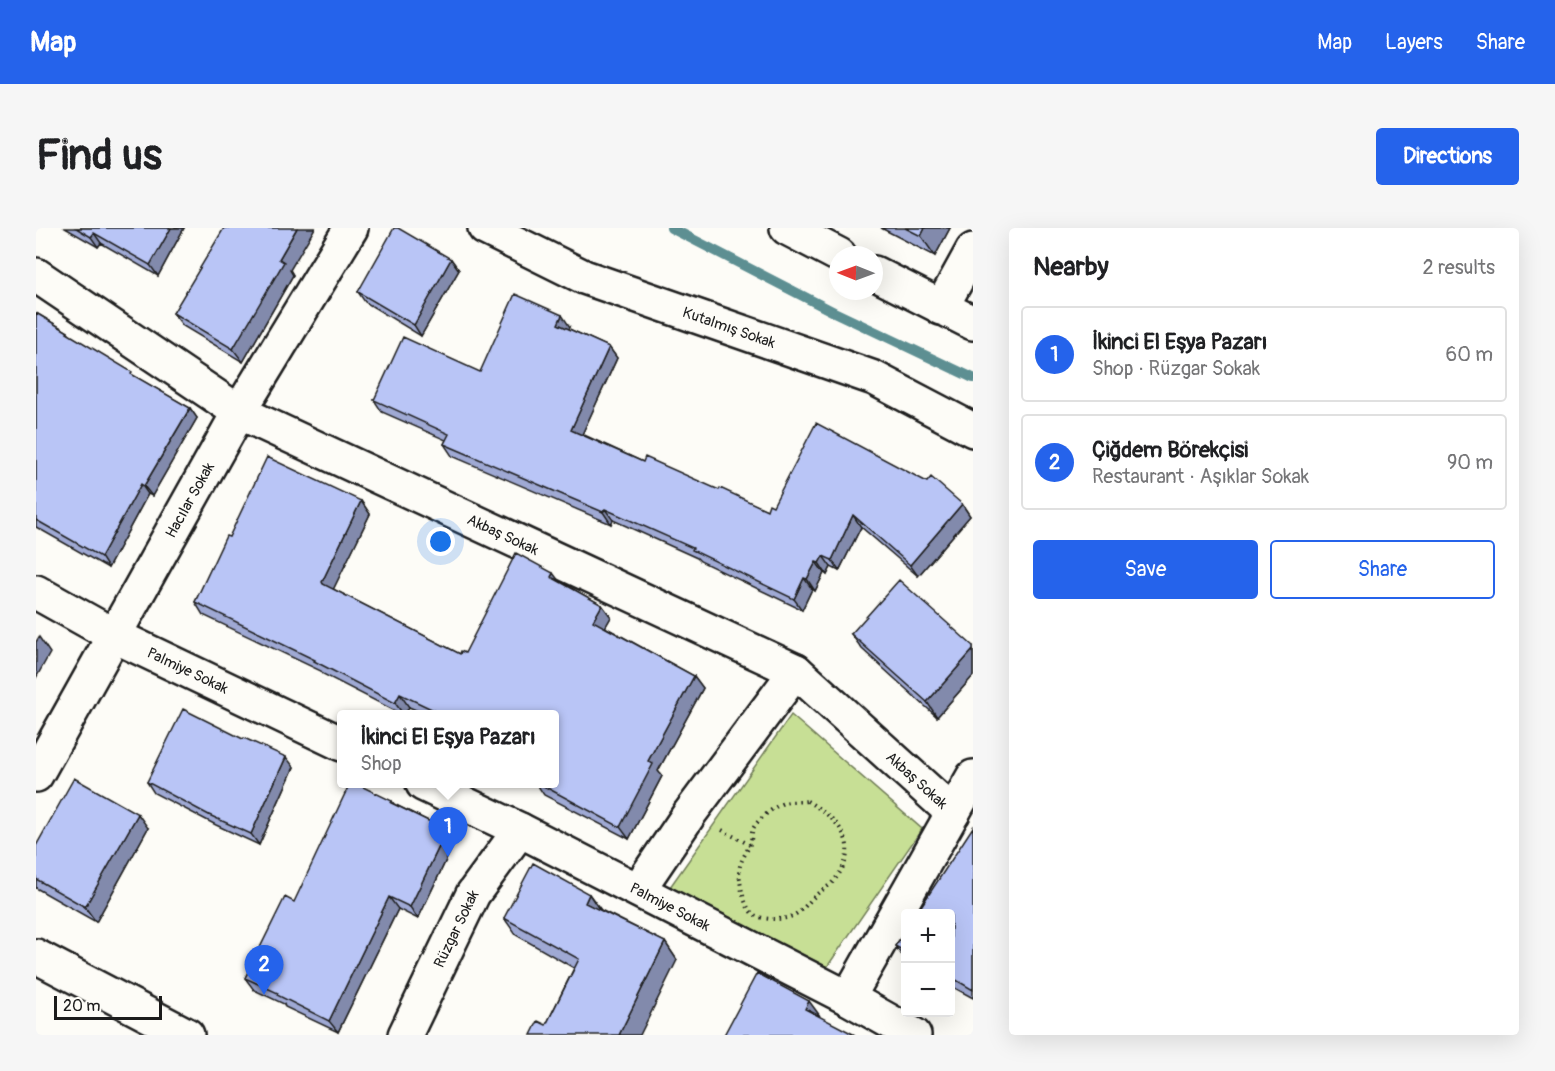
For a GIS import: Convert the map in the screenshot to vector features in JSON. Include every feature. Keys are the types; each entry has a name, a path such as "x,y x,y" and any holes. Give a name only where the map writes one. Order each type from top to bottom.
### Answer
{"street":[{"name":"Hacılar Sokak","path":"36,776 239,412 351,228"},
{"name":"Kutalmış Sokak","path":"485,228 584,277 873,378 973,430"},
{"path":"787,228 829,250"},
{"path":"942,308 973,250"},
{"name":"Akbaş Sokak","path":"36,275 239,412 796,671 953,813"},
{"path":"883,278 973,323"},
{"name":"Palmiye Sokak","path":"36,592 113,635 337,742"},
{"path":"638,890 690,813 796,671"},
{"path":"848,998 973,777"},
{"name":"Palmiye Sokak","path":"433,788 638,890 848,998 914,1035"},
{"name":"Rüzgar Sokak","path":"405,1035 473,894 520,830"},
{"path":"36,956 187,1035"}],"path":[{"path":"807,801 838,824 847,842 847,856 830,885 816,894 796,914 784,919 765,918 753,914 742,895 739,874 742,858 750,845 754,827 767,813 784,803 807,801"}],"green space":[{"path":"791,715 922,829 827,967 670,887"}],"building":[{"path":"76,228 171,228 150,265 94,233 91,237"},
{"path":"224,228 297,228 279,259 284,262 233,349 173,313"},
{"path":"394,228 398,228 451,259 414,325 358,292"},
{"path":"905,228 925,228 921,236"},
{"path":"515,294 562,315 558,324 609,347 571,430 643,462 645,457 767,510 769,504 773,506 816,423 927,482 931,477 962,504 910,565 853,515 832,560 823,556 819,563 816,562 807,579 804,578 794,599 692,550 693,548 605,509 603,512 444,444 449,434 374,400 403,337 480,372"},
{"path":"36,313 132,372 131,374 190,408 144,486 141,484 101,557 36,520"},
{"path":"267,457 361,501 323,584 460,654 461,651 465,653 516,553 553,573 551,577 602,605 593,621 694,676 648,761 653,764 620,827 547,788 559,788 559,710 434,710 400,694 395,703 315,660 195,602 226,536 229,537"},
{"path":"899,580 973,646 973,650 927,702 851,634"},
{"path":"183,709 243,739 286,757 251,834 147,782"},
{"path":"74,778 138,814 85,907 36,879 36,846"},
{"path":"348,788 365,788 447,830 410,907 389,897 329,1021 245,978 285,897 294,902"},
{"path":"973,827 973,990 955,979 955,909 919,909"},
{"path":"533,863 589,894 585,903 665,942 619,1035 531,1035 538,1021 546,1025 579,959 504,918"},
{"path":"901,937 901,949 895,946"},
{"path":"757,973 809,1001 805,1009 855,1035 724,1035"}],"waterway":[{"path":"671,228 834,312 973,378"}],"place":[{"name":"İkinci El Eşya Pazarı","path":"448,857"},
{"name":"Çiğdem Börekçisi","path":"264,995"}]}
